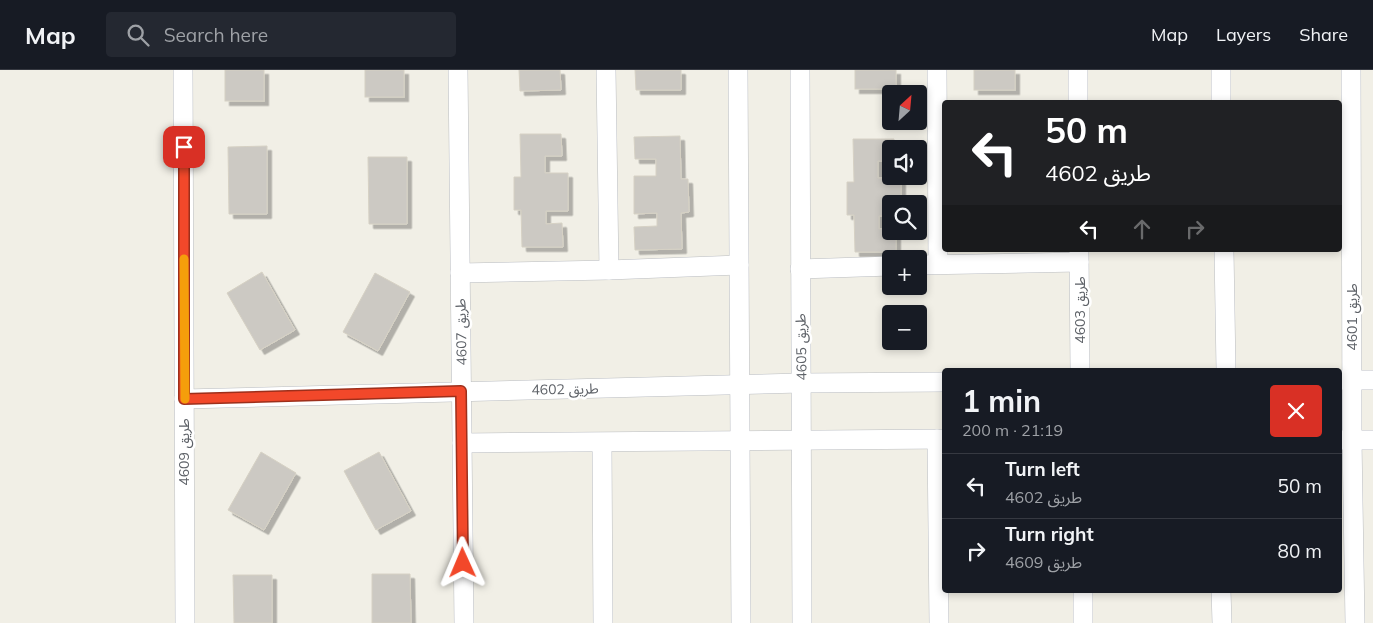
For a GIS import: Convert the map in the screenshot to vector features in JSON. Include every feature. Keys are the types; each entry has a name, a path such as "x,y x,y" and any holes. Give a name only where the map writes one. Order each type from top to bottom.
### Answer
{"street":[{"name":"طريق 4609","path":"184,70 185,623"},
{"name":"طريق 4607","path":"458,70 464,623"},
{"path":"606,70 609,270"},
{"path":"738,70 741,623"},
{"name":"طريق 4605","path":"800,70 802,623"},
{"path":"937,70 938,264"},
{"path":"1078,70 1078,100"},
{"path":"1221,70 1221,100"},
{"name":"طريق 4601","path":"1351,70 1346,116 1346,440 1356,623"},
{"path":"1224,252 1226,368"},
{"path":"927,265 1079,256"},
{"name":"طريق 4603","path":"1079,256 1080,368"},
{"path":"460,273 739,266"},
{"path":"800,269 882,266"},
{"path":"1346,380 1373,380"},
{"name":"طريق 4602","path":"184,399 461,391 942,382"},
{"path":"462,443 941,439 939,623"},
{"path":"1346,440 1373,440"},
{"path":"602,442 603,623"},
{"path":"1083,593 1083,623"},
{"path":"1221,593 1222,623"}],"building":[{"path":"225,70 264,70 264,101 225,101"},
{"path":"365,70 404,70 404,97 365,97"},
{"path":"519,70 560,70 561,90 520,91"},
{"path":"635,70 681,70 681,90 636,90"},
{"path":"855,70 896,70 896,85 882,85 882,89 855,89"},
{"path":"974,70 1015,70 1015,90 974,90"},
{"path":"520,134 561,134 562,156 545,156 545,173 568,173 568,211 546,211 546,224 562,223 563,247 522,247 521,210 514,210 514,177 521,177"},
{"path":"680,136 681,179 688,179 689,212 681,213 682,249 635,250 634,227 657,226 657,213 634,214 634,176 656,176 656,159 635,159 634,137"},
{"path":"853,139 894,139 882,140 882,161 878,161 878,178 882,178 882,185 901,185 901,195 882,195 882,216 879,216 879,229 882,229 882,240 896,240 896,250 855,252 854,215 847,215 847,182 854,182"},
{"path":"267,146 267,214 229,214 228,147"},
{"path":"368,157 407,157 407,224 369,224"},
{"path":"262,272 295,330 260,350 227,293"},
{"path":"375,273 410,292 378,351 343,332"},
{"path":"261,452 296,473 264,530 228,510"},
{"path":"379,452 411,511 376,530 344,471"},
{"path":"372,574 410,574 411,623 372,623"},
{"path":"233,575 272,575 272,623 234,623"}],"slow traffic":[{"path":"184,259 185,399"}],"route":[{"path":"184,147 184,399 461,391 463,563"}]}
